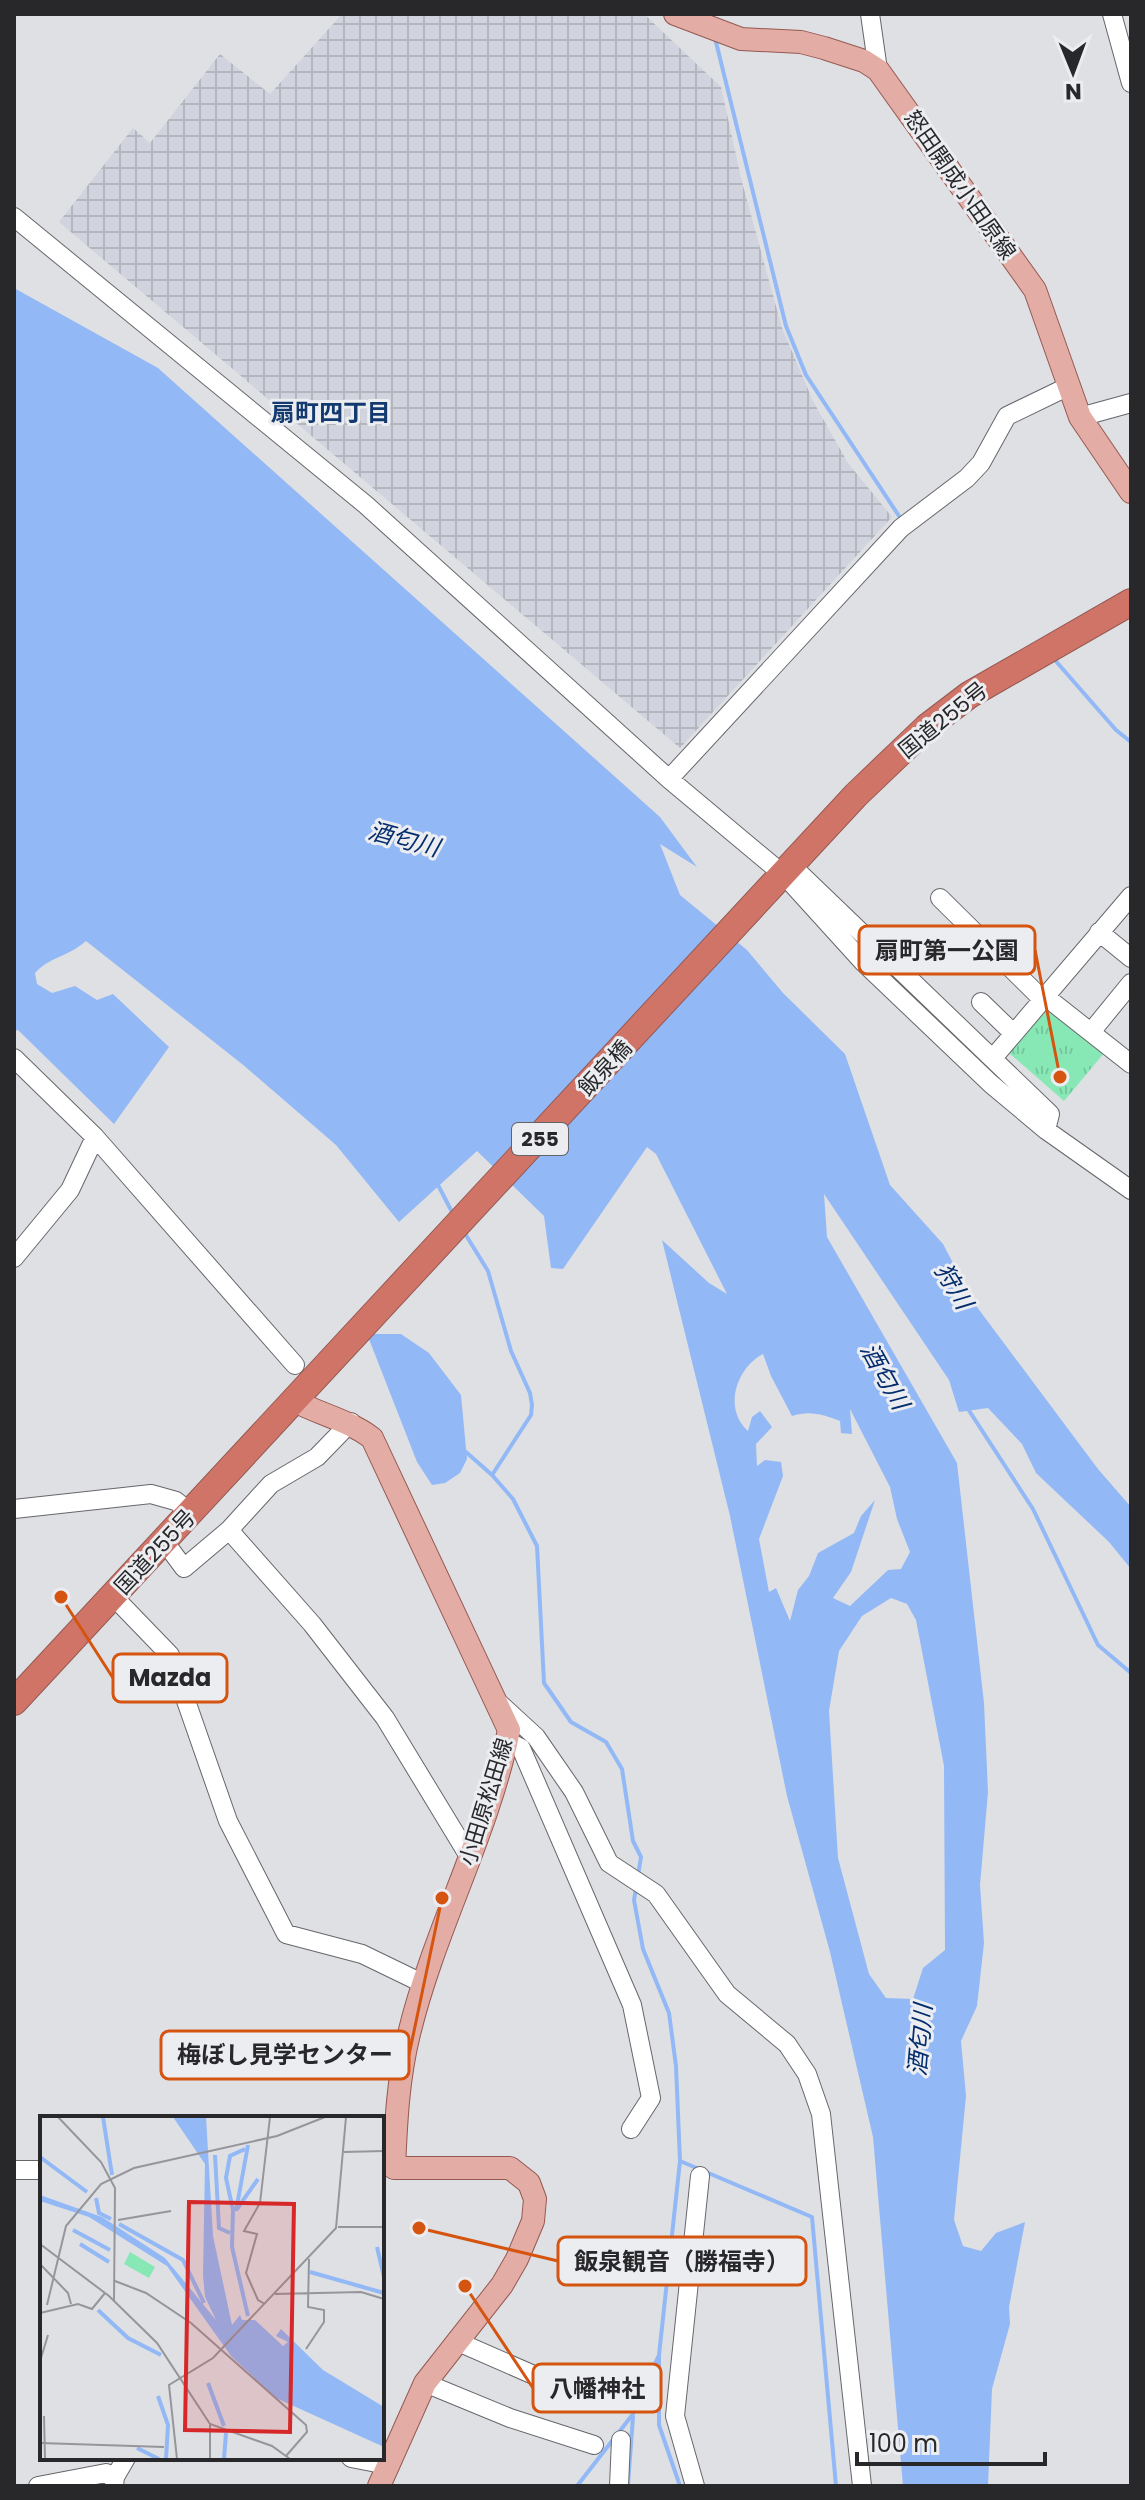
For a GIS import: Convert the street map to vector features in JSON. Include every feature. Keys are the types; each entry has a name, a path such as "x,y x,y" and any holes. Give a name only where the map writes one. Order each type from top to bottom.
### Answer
{"highway":[{"name":"国道255号","path":"788,871 856,795 948,711 1035,654 1131,602"},
{"name":"飯泉橋","path":"295,1401 788,871"},
{"name":"国道255号","path":"14,1702 295,1401"}],"main road":[{"path":"675,14 741,39 801,42 864,61 878,70"},
{"name":"怒田開成小田原線","path":"878,70 1035,290 1080,417 1131,492"},
{"name":"小田原松田線","path":"295,1401 322,1415 351,1422 372,1438 509,1730 470,1858 424,1984 398,2086 388,2168 510,2168 529,2183 533,2221 502,2285 425,2383 383,2476"}],"street":[{"path":"870,14 878,70"},
{"path":"1112,14 1131,83"},
{"path":"14,217 366,505 669,779 788,871 1050,1114 1046,1130"},
{"path":"669,779 901,528 967,478 981,463 1007,416 1067,387"},
{"path":"1080,417 1131,403 1131,390"},
{"path":"788,871 863,962 991,1084 1046,1130 1131,1190"},
{"path":"993,1058 1131,896"},
{"path":"940,898 1044,998 1131,1064"},
{"path":"1099,932 1131,958"},
{"path":"1091,1032 1131,983"},
{"path":"981,1002 1013,1033"},
{"path":"14,1058 95,1137 295,1365"},
{"path":"14,1258 70,1190 95,1137"},
{"path":"164,1541 184,1568 229,1530 271,1484 317,1457 351,1422"},
{"path":"14,1509 151,1494 176,1501 191,1513"},
{"path":"229,1530 312,1624 385,1718 470,1858"},
{"path":"113,1596 170,1655 228,1821 286,1934 362,1954 424,1984"},
{"path":"496,1700 536,1737 574,1792 609,1863 639,1882 727,1994 787,2044 807,2074 821,2114 862,2486"},
{"path":"507,1741 521,1748 632,2005 651,2098 631,2129"},
{"path":"14,2170 40,2170"},
{"path":"695,2486 675,2416 700,2176"},
{"path":"456,2341 536,2376 619,2403"},
{"path":"425,2383 510,2418 594,2445"},
{"path":"619,2486 621,2440"},
{"path":"38,2486 106,2473 114,2481 125,2460"},
{"path":"355,2460 383,2476"}],"shaded area":[{"path":"342,14 644,14 721,87 742,182 782,328 813,401 848,463 892,517 680,748 59,222 133,128 150,143 220,54 270,94"}],"green space":[{"path":"1049,1007 1105,1052 1064,1101 1009,1053"}],"water":[{"path":"14,288 158,368 660,817 697,867 660,844 680,895 747,950 783,993 845,1054 890,1185 943,1244 974,1303 1098,1469 1131,1507 1131,1569 1109,1542 1036,1473 1022,1444 988,1408 959,1412 949,1380 824,1194 827,1237 957,1463 984,1703 988,1792 980,1885 984,1943 977,2006 961,2041 966,2096 954,2220 963,2246 981,2251 996,2233 1025,2222 1009,2307 1010,2324 992,2389 988,2486 903,2486 873,2137 830,1952 787,1796 730,1516 662,1240 709,1283 727,1294 656,1154 647,1147 563,1269 551,1268 544,1216 477,1151 399,1222 336,1145 242,1064 86,941 40,968 35,973 37,984 52,993 75,986 97,1000 113,994 169,1047 114,1124 18,1030 14,1031","holes":["763,1354 792,1416 811,1413 828,1417 840,1421 841,1433 852,1434 850,1409 890,1487 897,1519 910,1552 901,1569 888,1570 850,1606 833,1598 851,1572 875,1500 861,1516 854,1533 818,1553 809,1576 798,1590 790,1621 776,1588 769,1592 759,1539 783,1476 781,1462 765,1460 757,1466 756,1444 772,1427 760,1411 752,1417 748,1431 736,1412 736,1390 740,1379 754,1360","891,1598 907,1604 916,1620 944,1766 945,1950 923,1968 913,1999 886,1998 869,1974 838,1858 829,1711 839,1651 862,1616"]},
{"path":"367,1334 401,1334 429,1353 461,1395 467,1459 460,1473 445,1483 432,1485 417,1462"}],"waterway":[{"path":"715,38 786,326 806,375 901,519"},
{"path":"1054,659 1116,730 1131,742"},
{"path":"437,1183 453,1214"},
{"path":"464,1232 488,1271 511,1351 530,1393 531,1415 492,1475 513,1499 537,1546 544,1683 571,1722 606,1742 622,1769 633,1841 641,1857 638,1875"},
{"path":"968,1409 1033,1509 1098,1645 1131,1673"},
{"path":"466,1452 492,1475"},
{"path":"636,1888 634,1900 643,1949 669,2013 676,2066 680,2161 659,2355 659,2425 680,2486"},
{"path":"680,2161 812,2217 836,2486"},
{"path":"577,2486 633,2414 658,2357"},
{"path":"628,2484 633,2417"}],"place":[{"name":"扇町第一公園","path":"1060,1077"},
{"name":"Mazda","path":"61,1597"},
{"name":"梅ぼし見学センター","path":"442,1898"},
{"name":"飯泉観音（勝福寺）","path":"419,2228"},
{"name":"八幡神社","path":"465,2286"}],"district":[{"name":"扇町四丁目","path":"331,412"}],"water label":[{"name":"酒匂川","path":"404,839"},
{"name":"狩川","path":"954,1286"},
{"name":"酒匂川","path":"885,1376"},
{"name":"酒匂川","path":"920,2040"}]}
